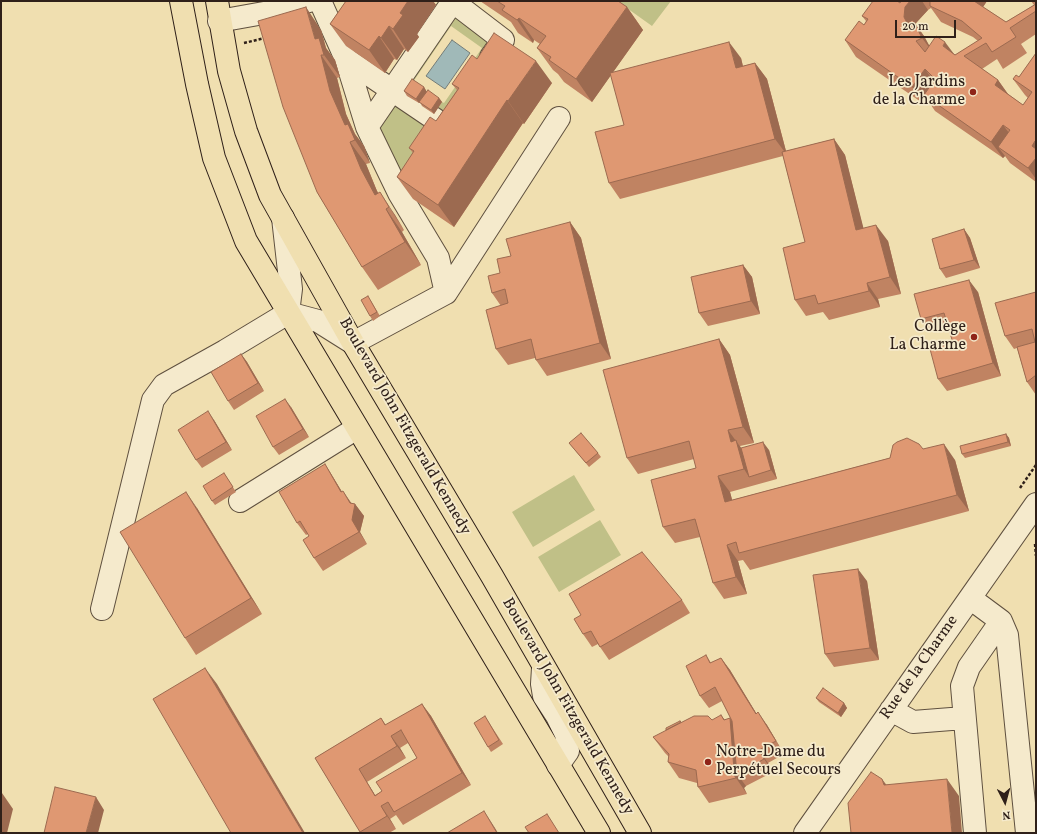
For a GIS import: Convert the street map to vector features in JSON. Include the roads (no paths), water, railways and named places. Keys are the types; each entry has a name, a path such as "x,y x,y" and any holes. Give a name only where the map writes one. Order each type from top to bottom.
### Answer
{"main road":[{"path":"181,1 197,84 214,158 246,241 599,833"},
{"name":"Boulevard John Fitzgerald Kennedy","path":"218,11 229,71 246,131 270,195 353,343 492,576 543,668 640,833"}],"street":[{"path":"218,11 275,11 309,1"},
{"path":"320,1 346,60 367,126 399,194 438,258 446,293"},
{"path":"367,126 452,1 503,40 478,77"},
{"path":"346,60 444,126"},
{"path":"432,145 457,108"},
{"path":"102,609 153,400 164,385 225,351 288,313 318,321 353,343 446,293 559,118"},
{"path":"399,194 411,175"},
{"path":"283,218 291,289 288,313"},
{"path":"240,500 357,428"},
{"name":"Rue de la Charme","path":"805,833 1036,504"},
{"path":"970,598 1001,621 1007,635 1027,833"},
{"path":"975,833 962,686 969,667 1001,621"},
{"path":"543,668 542,684 544,696 557,716 566,734 568,751 558,765"},
{"path":"891,710 913,722 964,718"}],"water":[{"path":"452,40 470,53 445,89 426,76"}],"place":[{"name":"Les Jardins de la Charme","path":"973,92"},
{"name":"Collège La Charme","path":"974,337"},
{"name":"Notre-Dame du Perpétuel Secours","path":"708,762"}]}
